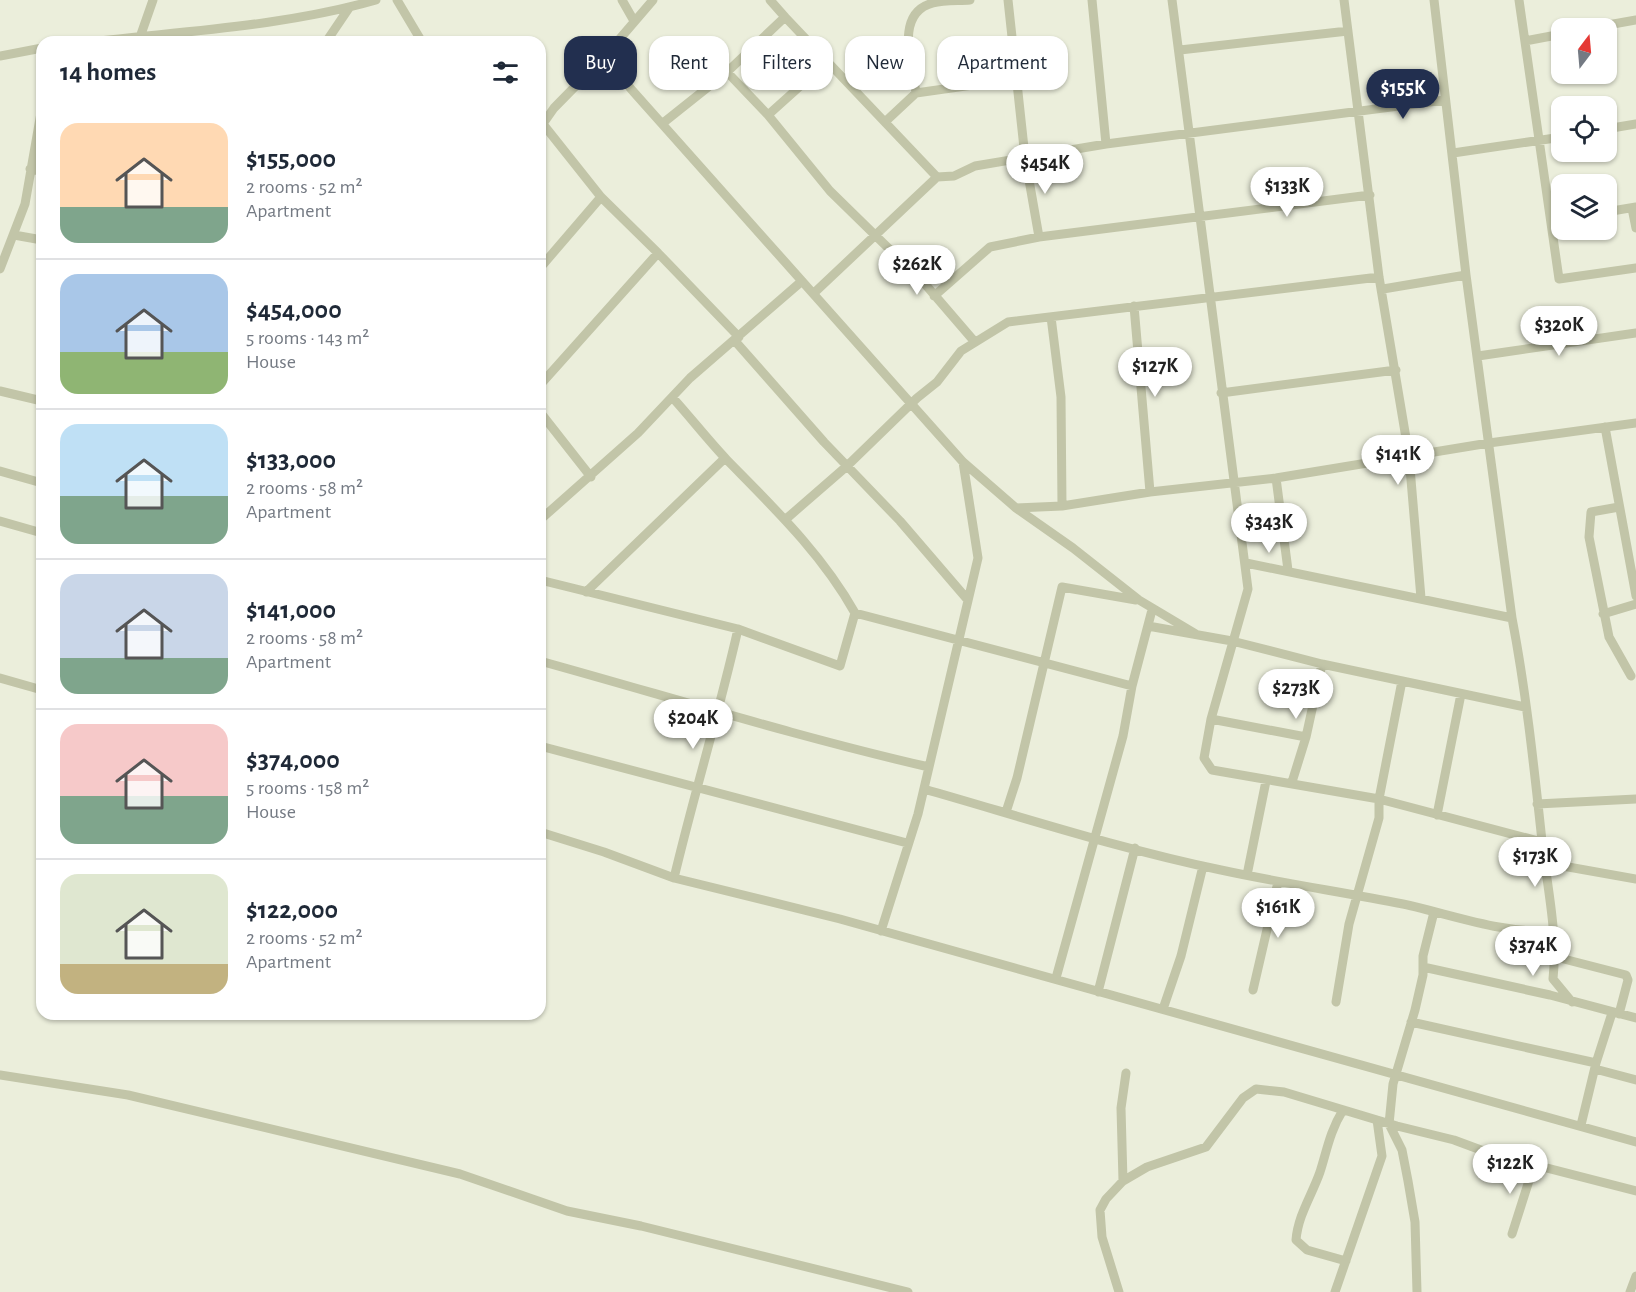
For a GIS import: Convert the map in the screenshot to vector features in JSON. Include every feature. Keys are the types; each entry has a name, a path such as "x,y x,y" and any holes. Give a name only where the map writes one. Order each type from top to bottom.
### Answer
{"street":[{"path":"140,36 153,0"},
{"path":"161,36 349,8 376,0"},
{"path":"397,0 418,36"},
{"path":"622,0 634,21"},
{"path":"622,36 653,0"},
{"path":"770,0 803,36"},
{"path":"916,93 908,32 911,18 923,7 934,2 970,0"},
{"path":"1008,0 1011,36"},
{"path":"1092,0 1106,144"},
{"path":"1172,0 1187,135 1201,215 1221,393 1236,483 1248,590 1211,719 1204,752 1207,765 1212,770 1266,781 1292,782 1379,799 1542,842"},
{"path":"1344,0 1379,276 1383,289 1409,456 1421,598"},
{"path":"1434,0 1466,275 1512,618 1522,671 1554,931 1556,957 1550,995"},
{"path":"1519,0 1559,279 1636,268"},
{"path":"330,36 349,8"},
{"path":"729,70 785,17"},
{"path":"1617,23 1636,20"},
{"path":"1179,50 1348,31"},
{"path":"1525,40 1551,36"},
{"path":"0,55 36,49"},
{"path":"833,68 937,177"},
{"path":"729,74 768,115 798,154 875,237 925,284 974,341"},
{"path":"546,120 572,90"},
{"path":"631,90 663,123 963,462 1016,508 1073,548 1138,600 1196,634"},
{"path":"663,123 704,90"},
{"path":"768,115 796,90"},
{"path":"886,121 916,93 937,90"},
{"path":"1016,90 1039,237"},
{"path":"814,293 937,177 954,176 975,166 1106,144 1445,100"},
{"path":"1617,127 1636,124"},
{"path":"546,131 601,197 658,253 737,339 967,599"},
{"path":"0,269 25,204 36,138"},
{"path":"1453,153 1551,139"},
{"path":"30,169 36,170"},
{"path":"934,296 990,247 1039,237 1370,195"},
{"path":"546,261 601,197"},
{"path":"1617,210 1634,207 1636,228"},
{"path":"14,235 36,239"},
{"path":"546,378 658,253"},
{"path":"1383,289 1466,275"},
{"path":"786,519 937,382 961,351 1008,322 1211,295 1379,276"},
{"path":"546,515 591,477 690,378 802,281"},
{"path":"1134,306 1150,492"},
{"path":"1051,317 1061,397 1062,506"},
{"path":"1478,356 1636,333"},
{"path":"1221,393 1396,370"},
{"path":"0,391 36,400"},
{"path":"672,397 725,458 786,519 838,583 855,613 957,641 1045,661 1132,686"},
{"path":"546,420 591,477"},
{"path":"1016,508 1062,506 1150,492 1276,478 1489,443 1636,423"},
{"path":"1605,427 1636,596"},
{"path":"586,592 725,458"},
{"path":"881,931 924,789 978,558 963,462"},
{"path":"0,471 36,481"},
{"path":"1276,478 1288,570"},
{"path":"1619,507 1591,512 1589,537 1609,637 1631,676"},
{"path":"0,521 36,531"},
{"path":"1246,563 1512,618"},
{"path":"546,582 738,629 840,666 855,613"},
{"path":"1006,812 1062,587 1138,600"},
{"path":"1604,614 1636,604"},
{"path":"1056,978 1124,736 1132,686 1152,610"},
{"path":"1148,626 1232,641 1322,664 1525,707"},
{"path":"674,878 697,785 720,711 738,629"},
{"path":"546,663 720,711 786,732 929,767"},
{"path":"1292,782 1306,737 1322,664"},
{"path":"0,678 36,688"},
{"path":"1336,1002 1356,895 1379,818 1379,799 1402,681"},
{"path":"1437,815 1461,694"},
{"path":"1211,719 1306,737"},
{"path":"546,747 697,785 907,843"},
{"path":"1247,875 1266,781"},
{"path":"924,789 1095,839 1203,866 1278,882 1295,882 1519,931 1554,931"},
{"path":"1538,804 1636,799"},
{"path":"546,834 674,878 1056,978 1098,992 1244,1030 1275,1042 1396,1073 1517,1110 1581,1125 1636,1142"},
{"path":"1098,992 1135,848"},
{"path":"1546,863 1636,879"},
{"path":"1163,1009 1181,956 1203,866"},
{"path":"1253,990 1278,882"},
{"path":"1417,1292 1415,1222 1402,1150 1389,1124 1396,1073 1423,975 1422,967 1434,912"},
{"path":"1556,957 1626,975 1628,980 1595,1066 1581,1125"},
{"path":"1422,967 1550,995 1636,1018"},
{"path":"1553,979 1572,1002"},
{"path":"1411,1022 1595,1066 1636,1080"},
{"path":"1123,1181 1121,1108 1126,1073"},
{"path":"0,1075 106,1091 460,1174 567,1211 641,1226 908,1292"},
{"path":"1119,1292 1102,1237 1100,1210 1123,1181 1147,1167 1206,1147 1243,1098 1256,1089 1284,1092 1534,1165 1636,1191"},
{"path":"1343,1110 1325,1147 1320,1170 1306,1203 1296,1240 1307,1250 1346,1261"},
{"path":"1335,1292 1382,1156 1377,1120"},
{"path":"1512,1233 1534,1165"},
{"path":"1630,1292 1636,1276"}]}
